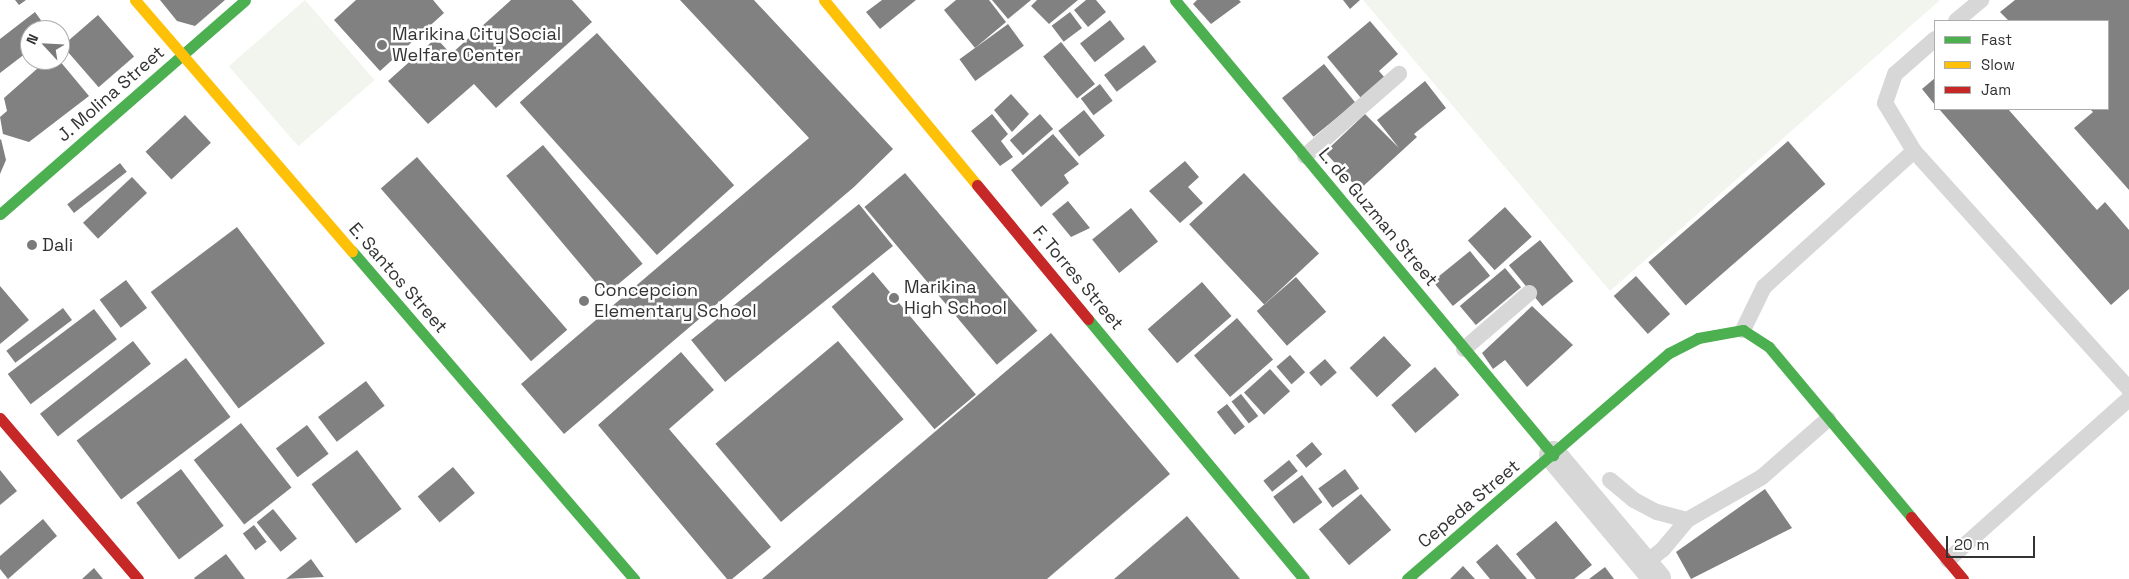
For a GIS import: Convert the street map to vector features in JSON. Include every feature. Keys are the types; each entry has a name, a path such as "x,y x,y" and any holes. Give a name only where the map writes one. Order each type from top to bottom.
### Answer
{"street":[{"name":"E. Santos Street","path":"135,0 634,579"},
{"name":"J. Molina Street","path":"0,214 245,0"},
{"name":"F. Torres Street","path":"824,0 1304,579"},
{"name":"L. de Guzman Street","path":"1175,0 1553,456"},
{"path":"1743,330 1769,347 1964,579"},
{"name":"Cepeda Street","path":"1407,579 1553,456 1669,353 1698,338 1743,330"},
{"path":"0,418 138,579"},
{"path":"1553,456 1650,572"}],"lane":[{"path":"1957,20 1981,0"},
{"path":"1934,41 1895,74 1885,103 1914,151 2129,389"},
{"path":"1305,156 1400,74"},
{"path":"1743,330 1764,287 1914,151"},
{"path":"1464,349 1529,293"},
{"path":"1948,560 2047,474 2129,399"},
{"path":"1650,572 1663,549 1687,520 1762,478 1828,419"},
{"path":"1610,480 1634,500 1657,512 1687,520"}],"shaded area":[{"path":"305,0 375,80 298,146 229,66"},
{"path":"1363,0 1940,0 1610,291"}],"building":[{"path":"15,0 26,0 19,5"},
{"path":"160,0 225,0 195,26 177,21"},
{"name":"Marikina City Social Welfare Center","path":"356,0 433,0 444,13 380,71 334,20"},
{"path":"511,0 572,0 592,22 496,108 474,84 428,124 388,81 436,38 451,54"},
{"path":"680,0 754,0 893,149 854,187 564,434 521,384 809,138"},
{"path":"882,0 916,0 880,29 866,12"},
{"path":"956,0 989,0 1006,22 975,48 944,10"},
{"path":"992,0 1031,0 1008,19"},
{"path":"1037,0 1078,0 1049,24 1031,6"},
{"path":"1086,0 1096,0 1106,12 1088,27 1074,10"},
{"path":"1197,0 1239,0 1241,2 1211,24 1193,4"},
{"path":"1343,0 1360,0 1350,9"},
{"path":"2015,0 2129,0 2129,190 2074,128 2093,112 2091,110 2109,110 2109,20 2008,20 2000,12"},
{"path":"35,12 41,20 25,20"},
{"path":"1070,12 1082,28 1064,42 1052,26"},
{"path":"98,15 134,57 99,87 70,54 70,39"},
{"path":"1110,20 1125,39 1095,62 1080,43"},
{"path":"1370,21 1398,54 1379,71 1385,78 1361,98 1327,57"},
{"path":"20,24 20,58 0,73 0,39"},
{"path":"1008,24 1024,46 975,81 959,59"},
{"path":"597,33 734,185 657,255 520,103"},
{"path":"1061,42 1095,84 1077,98 1043,56"},
{"path":"1144,45 1157,62 1117,92 1104,75"},
{"path":"1324,64 1355,103 1314,137 1282,98"},
{"path":"36,70 67,70 89,96 29,142 3,134 0,117 7,111 4,98"},
{"path":"1934,79 1934,104 1922,89"},
{"path":"1425,81 1446,108 1414,134 1417,137 1359,190 1325,152 1365,114 1399,148 1377,120"},
{"path":"1100,84 1113,101 1093,115 1081,98"},
{"path":"1011,94 1029,114 1012,132 994,110"},
{"path":"1084,110 1105,136 1079,156 1058,131"},
{"path":"1940,110 2009,110 2097,210 2105,202 2129,230 2129,289 2111,305"},
{"path":"992,114 1008,134 1001,141 1013,157 1000,166 971,131"},
{"path":"1040,114 1053,129 1023,155 1010,140"},
{"path":"185,115 211,143 171,180 146,152"},
{"path":"1053,134 1079,164 1064,175 1069,183 1041,207 1011,170"},
{"path":"0,140 6,160 0,174"},
{"path":"1788,141 1825,184 1686,305 1648,262"},
{"path":"543,145 643,264 606,295 506,176"},
{"path":"417,157 567,330 531,361 381,188"},
{"path":"1185,161 1199,177 1188,187 1203,203 1180,223 1149,191"},
{"path":"120,163 127,172 74,213 67,204"},
{"path":"905,173 1037,331 997,365 864,207"},
{"path":"1244,173 1319,253 1264,305 1189,224"},
{"path":"132,177 147,193 98,239 83,223"},
{"path":"1068,201 1090,228 1071,237 1052,214"},
{"path":"859,204 893,246 725,382 691,340"},
{"path":"1505,207 1532,237 1495,270 1468,240"},
{"path":"1131,208 1158,241 1119,273 1092,239"},
{"path":"237,227 325,344 239,409 151,292"},
{"path":"1540,240 1573,281 1542,306 1509,265"},
{"path":"1470,251 1490,276 1453,306 1433,281"},
{"path":"1505,268 1521,287 1476,325 1460,306"},
{"path":"873,272 976,395 934,429 832,307"},
{"path":"1636,276 1670,314 1648,334 1614,296"},
{"path":"1296,277 1326,312 1287,346 1257,311"},
{"path":"126,280 147,308 121,328 100,300"},
{"path":"1202,282 1232,316 1177,363 1148,329"},
{"path":"0,286 29,320 0,344"},
{"path":"1532,306 1573,345 1527,387 1505,360 1493,369 1482,353"},
{"path":"63,308 72,320 15,363 6,351"},
{"path":"94,309 117,339 31,404 8,374"},
{"path":"1237,318 1273,360 1230,397 1194,355"},
{"path":"1051,333 1170,474 1047,579 762,579"},
{"path":"1384,336 1411,365 1377,397 1350,368"},
{"path":"133,341 151,364 58,437 40,414"},
{"path":"838,341 904,419 781,522 715,444"},
{"path":"681,352 714,390 669,429 771,547 732,579 727,579 598,425"},
{"path":"1290,355 1305,372 1292,384 1276,367"},
{"path":"186,358 231,417 121,500 77,440"},
{"path":"1325,359 1337,373 1321,386 1309,373"},
{"path":"1435,367 1459,395 1416,433 1391,405"},
{"path":"1270,369 1290,391 1264,415 1244,392"},
{"path":"366,381 385,406 337,442 318,417"},
{"path":"1241,394 1258,416 1249,423 1232,401"},
{"path":"1227,404 1245,427 1235,435 1217,412"},
{"path":"241,423 291,488 244,525 194,460"},
{"path":"307,425 329,454 298,477 276,448"},
{"path":"1312,442 1322,454 1306,468 1296,455"},
{"path":"357,450 402,509 356,543 311,484"},
{"path":"1289,460 1298,471 1272,492 1263,481"},
{"path":"453,467 475,493 440,523 418,497"},
{"path":"181,469 224,526 179,559 136,503"},
{"path":"1345,469 1359,488 1332,508 1318,488"},
{"path":"0,470 17,491 0,505"},
{"path":"1302,475 1322,502 1294,524 1273,497"},
{"path":"1765,489 1792,528 1691,579 1676,552"},
{"path":"1361,494 1391,530 1349,565 1319,529"},
{"path":"273,509 297,539 281,552 257,522"},
{"path":"1187,516 1240,579 1114,579"},
{"path":"43,519 57,536 8,579 0,569 0,556"},
{"path":"1556,521 1592,565 1574,579 1536,579 1516,554"},
{"path":"254,525 267,542 255,550 243,533"},
{"path":"1497,544 1527,579 1490,579 1476,562"},
{"path":"226,554 245,579 194,578"},
{"path":"311,559 324,577 286,579"},
{"path":"1463,566 1475,579 1450,579"},
{"path":"1605,567 1614,579 1589,579"},
{"path":"94,568 103,579 82,579"}],"traffic: fast":[{"path":"0,214 245,0"},
{"path":"1175,0 1553,455"},
{"path":"352,251 634,579"},
{"path":"1088,319 1304,579"},
{"path":"1407,579 1669,353 1698,338 1743,330 1769,347 1911,517"}],"traffic: slow":[{"path":"135,0 352,251"},
{"path":"824,0 977,185"}],"traffic: jam":[{"path":"977,185 1088,319"},
{"path":"0,418 138,579"},
{"path":"1911,517 1963,579"}],"place":[{"name":"Marikina City Social Welfare Center","path":"382,45"},
{"name":"Dali","path":"32,245"},
{"name":"Marikina High School","path":"894,298"},
{"name":"Concepcion Elementary School","path":"584,301"}]}
